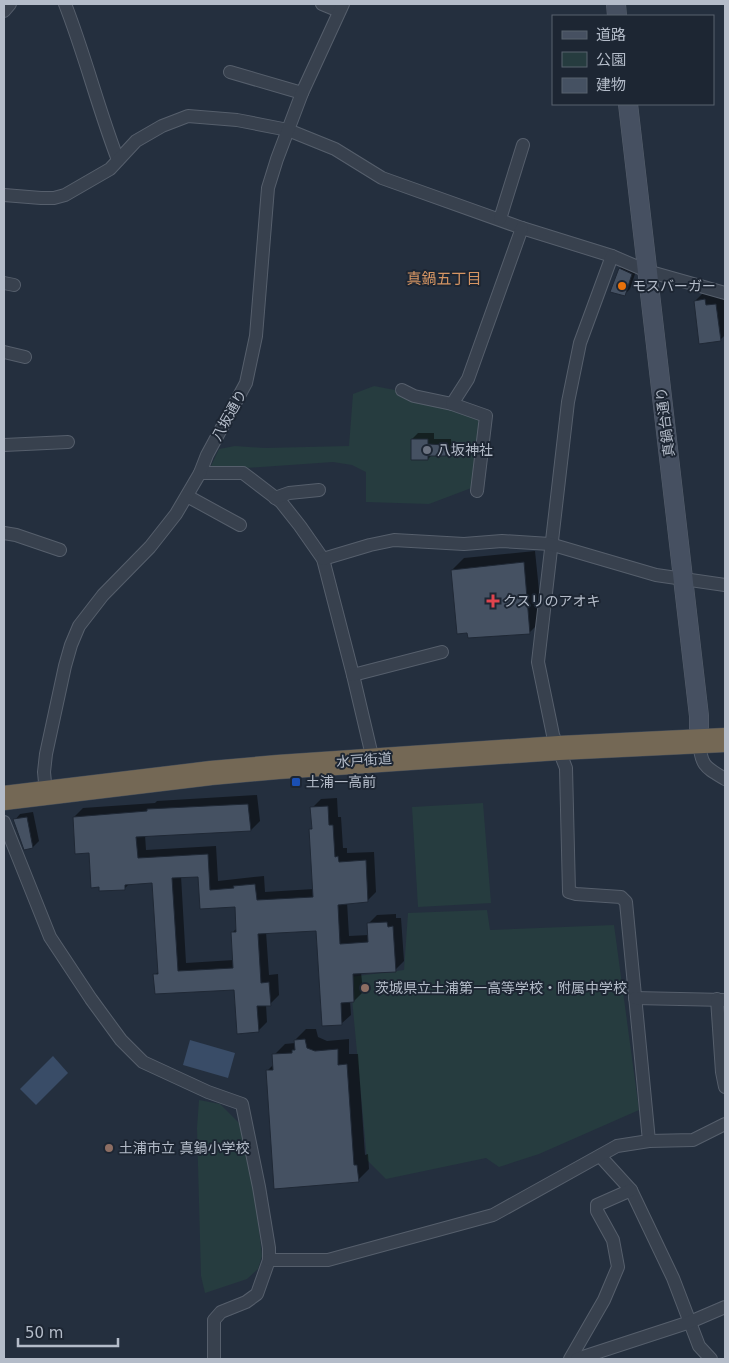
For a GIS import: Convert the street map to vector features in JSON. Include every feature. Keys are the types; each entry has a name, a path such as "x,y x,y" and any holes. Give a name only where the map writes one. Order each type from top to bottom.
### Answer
{"highway":[{"name":"水戸街道","path":"4,798 211,773 559,748 725,740"}],"street":[{"path":"4,11 10,4"},
{"path":"65,4 78,36 103,120 118,160"},
{"path":"322,4 341,8"},
{"name":"八坂通り","path":"46,793 44,772 48,745 70,645 79,626 112,584 150,547 176,514 200,473 207,455 246,383 256,336 268,188 302,93 341,8"},
{"path":"230,72 302,93"},
{"name":"真鍋台通り","path":"628,105 699,716 699,741"},
{"path":"4,195 42,198 54,198 64,195 110,169 136,141 162,126 188,116 237,120 288,130 335,150 382,178 522,228 612,256 647,270 725,293"},
{"path":"500,219 523,146"},
{"path":"452,404 468,379 522,228"},
{"path":"612,256 580,343 568,402 550,544 538,662 553,736 566,768 569,892 622,897 626,902 649,1141"},
{"path":"4,352 24,357"},
{"path":"402,390 414,396 452,404 486,416 478,491"},
{"path":"4,445 68,442"},
{"path":"200,473 242,473 281,502 323,559 373,760"},
{"path":"275,498 289,493 319,490"},
{"path":"187,496 240,525"},
{"path":"4,533 16,535 60,550"},
{"path":"323,559 394,540 464,544 502,541 550,544 656,575 725,585"},
{"path":"353,675 442,652"},
{"path":"699,741 700,758 708,769 725,779"},
{"path":"4,822 50,937 90,999 121,1040 143,1062 201,1089 242,1104 259,1187 269,1248 269,1260 257,1294 246,1302 221,1312 214,1320 214,1359"},
{"path":"635,998 721,999 722,1072 725,1087"},
{"path":"269,1260 328,1260 493,1215 617,1146 649,1141 693,1140 725,1124"},
{"path":"600,1156 631,1190 673,1278 699,1346 711,1359"},
{"path":"570,1359 604,1300 618,1267 613,1240 597,1211 597,1205 631,1190"},
{"path":"577,1359 690,1322 725,1307"}],"green space":[{"path":"374,386 395,390 416,401 443,407 479,419 474,487 429,504 366,502 366,472 352,465 333,462 246,468 211,466 219,449 235,446 265,448 349,446 353,394"},
{"path":"483,803 491,903 418,907 412,807"},
{"path":"487,910 490,930 614,925 639,1110 539,1154 499,1167 486,1158 386,1179 367,1160 350,977 404,970 408,913"},
{"path":"199,1100 220,1104 239,1123 253,1177 262,1256 258,1269 247,1279 205,1293 201,1276 197,1128"}],"water":[{"path":"190,1040 235,1053 228,1078 183,1065"},
{"path":"53,1056 68,1073 36,1105 20,1089"}],"building":[{"path":"619,268 632,274 625,296 610,292"},
{"path":"705,299 706,305 716,304 721,341 699,344 694,301"},
{"name":"八坂神社","path":"411,439 428,439 428,444 446,445 446,456 428,456 428,460 411,460"},
{"path":"524,562 530,634 468,638 467,633 457,634 451,570"},
{"path":"248,804 251,831 136,837 138,858 208,854 210,890 255,884 257,900 313,897 309,829 312,829 310,807 328,806 329,825 333,825 335,857 338,856 339,862 366,860 368,902 338,905 340,944 368,942 367,923 387,922 388,927 393,926 396,972 353,974 354,1002 341,1003 342,1025 322,1026 316,931 258,934 261,983 269,982 271,1006 257,1006 259,1032 237,1034 234,990 155,994 153,974 158,974 152,883 125,885 125,890 99,891 99,887 91,888 89,853 75,854 73,817 147,811 147,809","holes":["198,877 200,909 235,907 236,932 231,932 233,968 178,971 172,878"]},
{"path":"27,817 33,848 24,850 13,819"},
{"path":"305,1039 307,1048 315,1051 338,1049 338,1065 347,1064 354,1165 357,1165 359,1182 274,1189 266,1070 273,1070 272,1054 292,1053 292,1050 295,1050 294,1040"}],"place":[{"name":"モスバーガー","path":"622,286"},
{"name":"八坂神社","path":"427,450"},
{"name":"クスリのアオキ","path":"493,601"},
{"name":"土浦一高前","path":"296,782"},
{"name":"茨城県立土浦第一高等学校・附属中学校","path":"365,988"},
{"name":"土浦市立 真鍋小学校","path":"109,1148"}],"district":[{"name":"真鍋五丁目","path":"444,279"}]}
